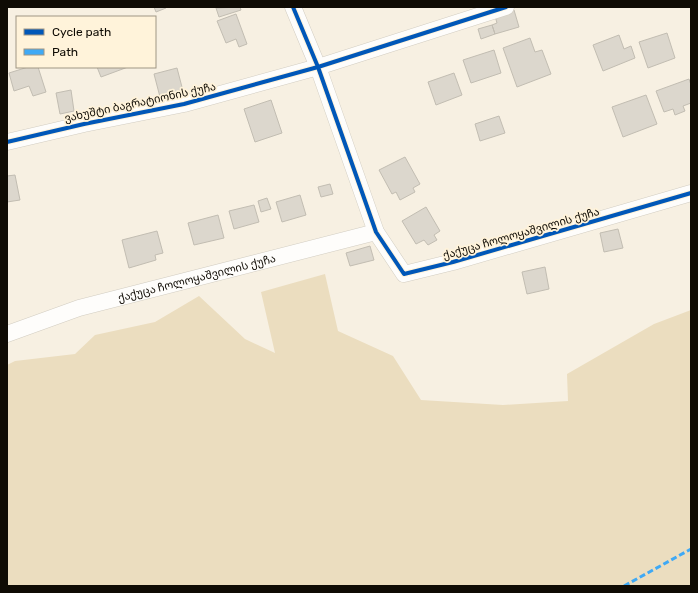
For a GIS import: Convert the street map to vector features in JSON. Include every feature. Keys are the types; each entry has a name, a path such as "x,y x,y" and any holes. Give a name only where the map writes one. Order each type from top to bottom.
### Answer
{"street":[{"path":"293,7 318,67 376,232"},
{"name":"ვახუშტი ბაგრატიონის ქუჩა","path":"7,142 84,124 184,104 318,67 506,7"},
{"name":"ქაქუცა ჩოლოყაშვილის ქუჩა","path":"7,334 79,308 376,232 404,274 453,262 691,193"}],"shaded area":[{"path":"325,274 338,331 393,356 421,400 503,405 568,401 567,374 654,324 691,310 691,586 7,586 7,365 15,361 75,354 95,335 155,322 199,296 245,339 275,353 261,292"}],"building":[{"path":"154,7 166,7 166,8 156,12"},
{"path":"240,7 241,10 219,17 216,8"},
{"path":"514,10 519,27 495,34 492,25 497,23 495,16"},
{"path":"236,14 247,44 239,47 236,39 226,43 217,21"},
{"path":"492,25 495,34 481,39 478,29"},
{"path":"667,33 675,58 648,68 639,42"},
{"path":"619,35 624,49 631,46 635,58 603,71 593,45"},
{"path":"530,38 535,52 542,50 551,74 517,87 503,48"},
{"path":"494,50 501,73 471,83 463,60"},
{"path":"25,68 38,68 46,92 33,96 29,86 14,91 9,73"},
{"path":"97,68 125,68 101,77"},
{"path":"177,68 183,91 160,97 154,74"},
{"path":"454,73 462,95 436,105 428,82"},
{"path":"689,79 691,85 691,103 683,106 685,111 675,115 673,109 664,112 656,91"},
{"path":"71,90 74,111 60,114 56,93"},
{"path":"646,95 657,124 623,137 612,107"},
{"path":"271,100 282,133 255,142 244,109"},
{"path":"499,116 505,133 480,141 475,124"},
{"path":"405,157 420,184 413,188 415,192 400,200 396,192 392,194 379,170"},
{"path":"15,175 20,200 7,202 7,176"},
{"path":"330,184 333,194 321,197 318,187"},
{"path":"300,195 306,215 282,222 276,202"},
{"path":"267,198 271,209 261,212 258,201"},
{"path":"254,205 259,222 234,229 229,211"},
{"path":"426,207 440,231 434,235 437,240 428,245 424,240 416,244 402,221"},
{"path":"218,215 224,238 194,245 188,223"},
{"path":"618,229 623,248 604,252 600,233"},
{"path":"157,231 163,253 155,255 156,260 129,268 122,240"},
{"path":"370,246 374,260 350,266 346,253"},
{"path":"545,267 549,289 527,294 522,272"}],"marked path":[{"path":"624,586 691,549"}],"cycle path":[{"path":"293,7 318,67 376,232 404,274 453,262 691,193"},
{"path":"7,142 84,124 184,104 318,67 506,7"}]}
